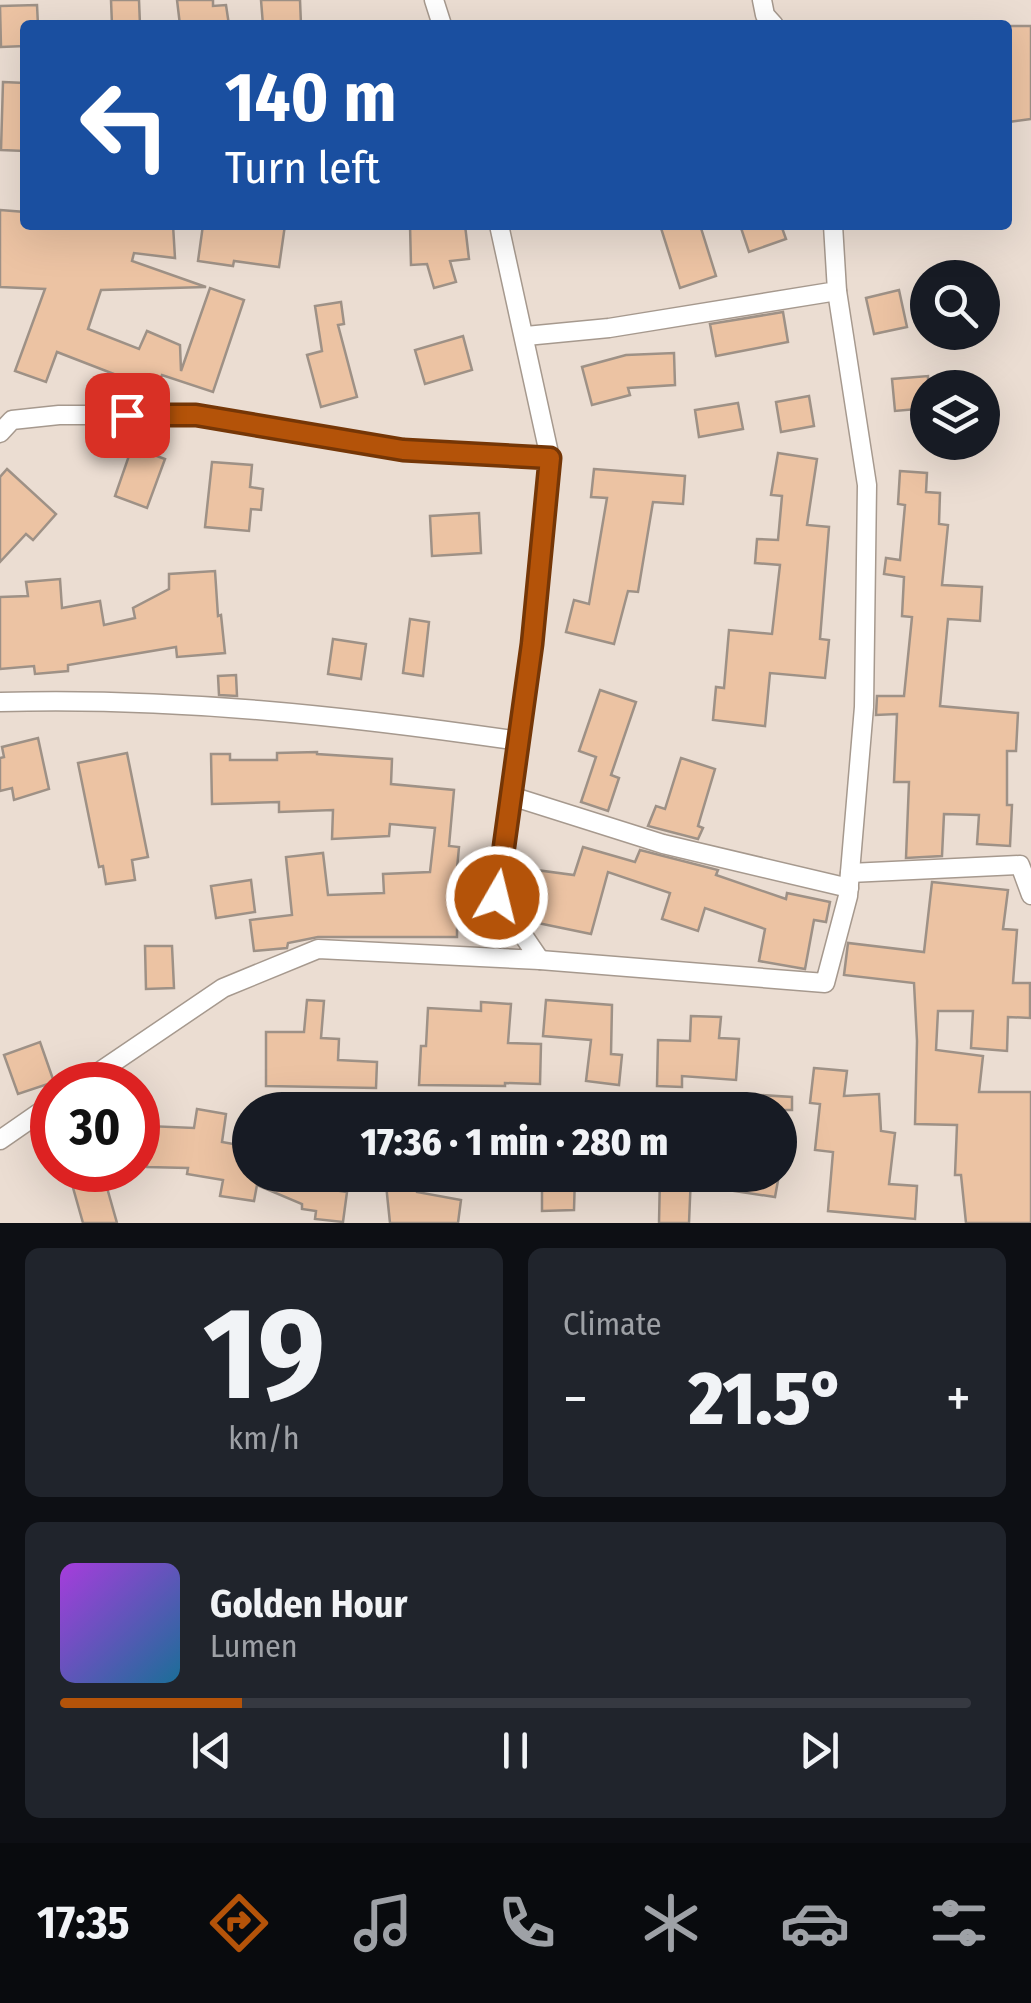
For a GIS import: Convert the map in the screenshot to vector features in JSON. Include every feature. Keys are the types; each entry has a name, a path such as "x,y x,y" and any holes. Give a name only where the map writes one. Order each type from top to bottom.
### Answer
{"street":[{"path":"500,230 550,458 532,644 497,897 540,960"},
{"path":"114,1062 222,988 318,950 540,960 825,983 849,880 864,708 867,485 837,291 833,230"},
{"path":"526,336 609,328 837,291"},
{"path":"0,434 12,420 59,414 196,415 403,450 550,458"},
{"path":"0,702 216,707 396,724 519,741"},
{"path":"511,796 664,844 849,880 1020,865 1031,895"},
{"path":"0,1140 30,1119"}],"building":[{"path":"111,0 139,0 140,20 112,20"},
{"path":"177,0 213,0 213,6 226,5 228,20 179,20"},
{"path":"261,0 300,0 301,20 263,20"},
{"path":"37,5 38,20 20,20 20,46 1,47 0,6"},
{"path":"1012,26 1031,26 1031,119 1012,121"},
{"path":"3,82 20,83 20,151 1,150"},
{"path":"0,210 20,212 20,230 173,230 175,258 134,253 132,261 206,287 101,290 88,329 139,349 147,331 180,345 181,371 210,288 244,300 213,392 162,375 155,390 57,352 46,382 15,371 45,289 0,287"},
{"path":"202,230 284,230 279,267 198,261"},
{"path":"410,230 466,230 469,259 450,261 456,282 434,288 427,264 411,265"},
{"path":"662,230 702,230 716,276 680,288"},
{"path":"742,230 783,230 786,239 749,252"},
{"path":"899,290 907,327 874,334 866,298"},
{"path":"341,302 344,324 338,325 357,397 321,407 307,355 322,351 315,306"},
{"path":"783,312 788,342 716,356 710,324"},
{"path":"463,336 472,370 425,384 415,350"},
{"path":"674,353 675,385 628,388 630,395 592,405 582,367 626,355"},
{"path":"910,378 910,410 895,411 892,379"},
{"path":"809,396 814,426 781,432 776,402"},
{"path":"738,403 743,429 699,437 695,410"},
{"path":"132,447 165,459 147,508 115,496"},
{"path":"778,453 817,459 807,525 829,527 820,639 829,640 825,678 770,673 765,726 713,720 716,687 724,688 729,630 772,634 780,565 755,563 757,539 778,540 782,496 771,495"},
{"path":"212,462 252,465 250,487 263,489 261,510 251,509 249,531 205,527"},
{"path":"7,469 56,514 33,540 26,534 0,562 0,477"},
{"path":"594,469 685,476 683,504 653,502 638,592 628,591 614,644 566,632 574,600 589,604 607,498 591,497"},
{"path":"900,471 927,473 926,492 940,493 939,524 948,525 942,585 982,587 980,621 948,619 940,706 1018,713 1016,751 1007,751 1007,805 1012,805 1010,846 977,844 979,815 944,814 942,856 906,858 909,782 894,782 897,714 876,715 877,696 904,696 912,617 902,616 904,577 884,574 886,558 900,560 905,505 898,504"},
{"path":"479,513 481,553 432,556 430,516"},
{"path":"215,571 225,653 177,657 176,647 68,665 68,671 35,674 34,666 0,669 0,597 28,596 26,582 60,579 62,608 100,601 104,625 135,618 133,608 169,589 169,574"},
{"path":"410,619 429,622 423,676 403,673"},
{"path":"333,639 366,644 361,679 328,674"},
{"path":"236,675 237,696 219,695 218,676"},
{"path":"600,690 636,702 611,775 619,778 608,811 581,802 596,757 579,751"},
{"path":"38,738 49,789 14,800 12,788 0,791 2,747"},
{"path":"317,752 392,759 391,784 454,790 449,846 459,847 457,869 481,871 477,910 457,908 457,937 318,937 288,943 287,948 254,951 250,920 292,915 286,857 323,853 328,895 384,893 383,874 430,872 435,828 390,824 389,836 332,839 333,810 279,812 279,802 212,804 211,754 230,754 230,760 277,760 277,753"},
{"path":"127,753 148,857 132,860 135,880 106,884 78,763"},
{"path":"681,758 715,769 698,826 703,828 698,839 648,826 656,806 665,809"},
{"path":"583,847 635,862 640,850 718,870 716,875 786,899 787,893 830,902 826,922 814,920 805,969 759,961 765,929 705,908 698,931 662,919 670,893 608,872 591,934 533,922 538,896 533,895 536,870 574,875"},
{"path":"251,880 255,912 216,918 211,886"},
{"path":"932,882 1008,890 1003,929 1017,930 1013,983 1030,983 1030,1018 1008,1017 1007,1051 971,1048 973,1011 938,1011 936,1050 983,1056 979,1092 1031,1092 1031,1223 966,1223 961,1175 955,1175 957,1125 915,1124 914,983 844,975 848,943 924,952"},
{"path":"145,946 172,946 174,988 146,989"},
{"path":"307,1000 324,1001 321,1038 339,1039 338,1060 377,1062 376,1088 266,1086 266,1032 304,1032"},
{"path":"546,1000 612,1005 611,1054 622,1055 619,1085 586,1081 591,1040 543,1036"},
{"path":"481,1002 511,1004 508,1043 541,1044 540,1084 419,1085 428,1008 481,1011"},
{"path":"691,1016 721,1017 719,1038 739,1039 736,1080 682,1076 682,1087 657,1086 658,1040 690,1041"},
{"path":"40,1042 47,1062 30,1062 30,1090 18,1094 4,1055"},
{"path":"814,1068 847,1071 844,1096 879,1094 881,1131 895,1133 889,1184 917,1186 915,1219 828,1211 833,1152 815,1150 820,1104 810,1103"},
{"path":"197,1109 226,1114 222,1142 232,1144 232,1192 256,1192 254,1201 220,1196 223,1180 187,1174 188,1168 160,1167 160,1127 194,1128"},
{"path":"74,1192 108,1192 117,1223 83,1223"},
{"path":"274,1192 347,1192 343,1222 315,1219 316,1211 302,1209 302,1204"},
{"path":"387,1192 417,1192 461,1200 458,1223 390,1223"},
{"path":"542,1192 575,1192 574,1210 542,1211"},
{"path":"660,1192 690,1192 689,1223 659,1223"},
{"path":"741,1192 776,1192 775,1197"}],"route":[{"path":"127,415 196,415 403,450 550,458 532,644 497,897"}]}
